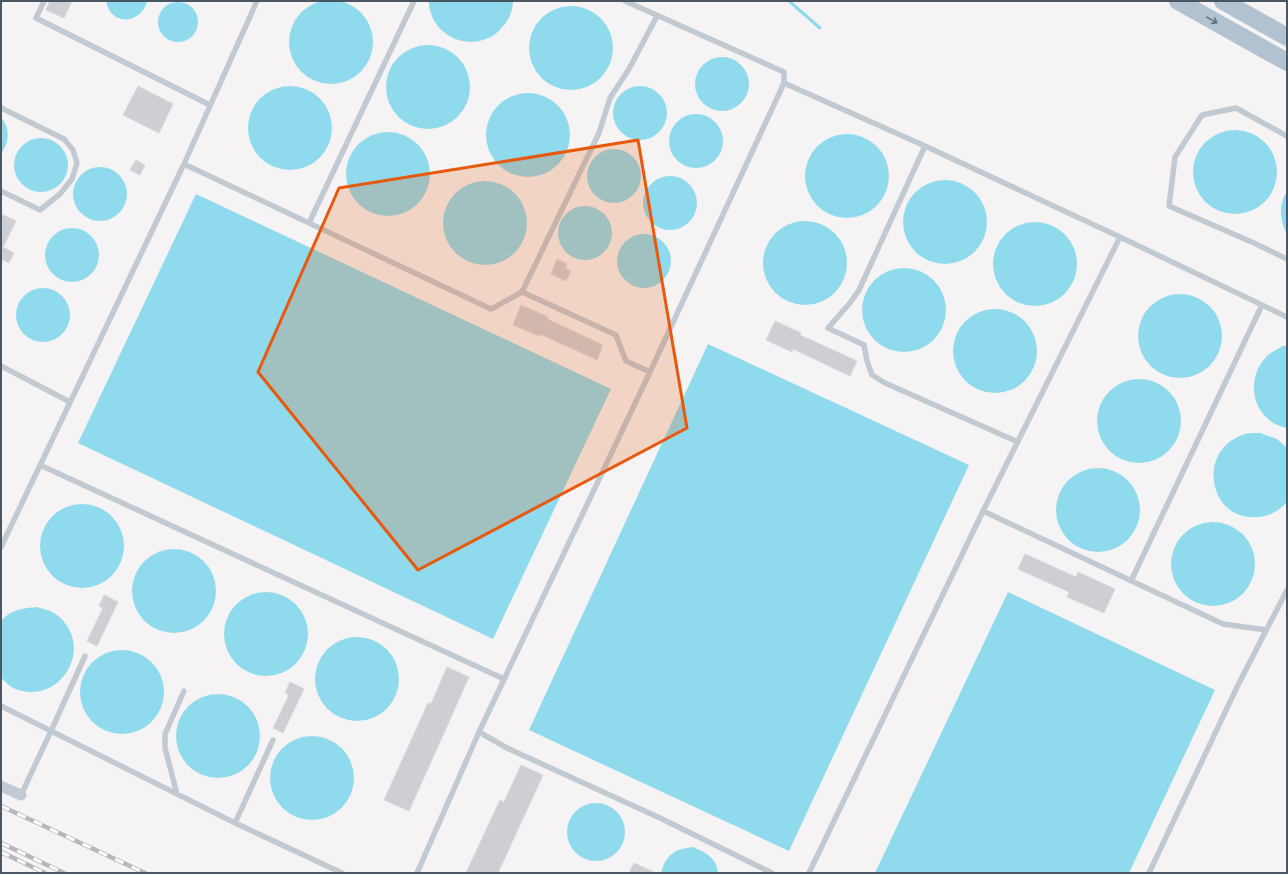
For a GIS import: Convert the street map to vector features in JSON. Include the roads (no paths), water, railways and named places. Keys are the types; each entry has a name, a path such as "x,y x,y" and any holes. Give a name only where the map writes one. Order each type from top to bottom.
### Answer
{"main road":[{"path":"1178,1 1287,62"},
{"path":"1224,1 1287,37"}],"street":[{"path":"1,786 21,795"}],"lane":[{"path":"44,1 36,18 210,105"},
{"path":"1,547 184,164 257,1"},
{"path":"309,223 414,1"},
{"path":"417,873 479,732 650,372 784,83 784,72 625,1"},
{"path":"184,164 491,309 522,292 598,133 610,98 629,69 657,16"},
{"path":"784,83 925,146 1287,317"},
{"path":"1,108 64,139 73,150 77,163 72,179 60,194 40,210 1,191"},
{"path":"1287,136 1236,108 1202,115 1174,157 1169,206 1287,259"},
{"path":"925,146 859,290 850,303 828,328 864,345 867,361 872,375 885,383 1018,442"},
{"path":"809,873 983,511 1120,237"},
{"path":"522,292 616,335 626,361 650,372"},
{"path":"1131,581 1262,305"},
{"path":"1,366 70,402"},
{"path":"40,465 504,680"},
{"path":"983,511 1223,624 1266,630"},
{"path":"1149,873 1237,687 1287,590"},
{"path":"21,795 52,731 85,656"},
{"path":"177,794 165,748 165,734 184,691"},
{"path":"1,706 234,823 342,873"},
{"path":"479,732 507,748 660,818 772,873"},
{"path":"234,823 273,740"}],"water":[{"path":"331,0 347,3 361,12 370,26 373,42 370,58 361,72 347,81 331,84 315,81 301,72 292,58 289,42 292,26 301,12 315,3"},
{"path":"106,1 147,2 143,10 138,15 132,19 125,20 113,15"},
{"path":"429,1 513,1 509,18 499,31 489,38 475,42 467,42 451,37 439,27 430,10"},
{"path":"182,2 189,5 195,11 198,22 197,30 189,39 182,42 174,42 167,39 159,30 158,18 161,11 170,3"},
{"path":"571,6 587,9 601,18 610,32 613,48 610,64 601,78 587,87 571,90 555,87 541,78 532,64 529,48 532,32 541,18 555,9"},
{"path":"428,45 444,48 458,57 467,71 470,87 467,103 458,117 444,126 428,129 412,126 398,117 389,103 386,87 389,71 398,57 412,48"},
{"path":"722,57 732,59 741,65 747,74 749,84 747,94 741,103 732,109 722,111 712,109 703,103 697,94 695,84 697,74 703,65 712,59"},
{"path":"290,86 306,89 320,98 329,112 332,128 329,144 320,158 306,167 290,170 274,167 260,158 251,144 248,128 251,112 260,98 274,89"},
{"path":"640,86 650,88 659,94 665,103 667,113 665,123 659,132 650,138 640,140 630,138 621,132 615,123 613,113 615,103 621,94 630,88"},
{"path":"528,93 544,96 558,105 567,119 570,135 567,151 558,165 544,174 528,177 512,174 498,165 489,151 486,135 489,119 498,105 512,96"},
{"path":"696,114 706,116 715,122 721,131 723,141 721,151 715,160 706,166 696,168 686,166 677,160 671,151 669,141 671,131 677,122 686,116"},
{"path":"1,118 8,131 8,136 6,145 1,153"},
{"path":"1235,130 1251,133 1265,142 1274,156 1277,172 1274,188 1265,202 1251,211 1235,214 1219,211 1205,202 1196,188 1193,172 1196,156 1205,142 1219,133"},
{"path":"388,132 404,135 418,144 427,158 430,174 427,190 418,204 404,213 388,216 372,213 358,204 349,190 346,174 349,158 358,144 372,135"},
{"path":"847,134 863,137 877,146 886,160 889,176 886,192 877,206 863,215 847,218 831,215 817,206 808,192 805,176 808,160 817,146 831,137"},
{"path":"41,138 51,140 60,146 66,155 68,165 66,175 60,184 51,190 41,192 31,190 22,184 16,175 14,165 16,155 22,146 31,140"},
{"path":"614,149 624,151 633,157 639,166 641,176 639,186 633,195 624,201 614,203 604,201 595,195 589,186 587,176 589,166 595,157 604,151"},
{"path":"100,167 110,169 119,175 125,184 127,194 125,204 119,213 110,219 100,221 90,219 81,213 75,204 73,194 75,184 81,175 90,169"},
{"path":"670,176 680,178 689,184 695,193 697,203 695,213 689,222 680,228 670,230 660,228 651,222 645,213 643,203 645,193 651,184 660,178"},
{"path":"945,180 961,183 975,192 984,206 987,222 984,238 975,252 961,261 945,264 929,261 915,252 906,238 903,222 906,206 915,192 929,183"},
{"path":"485,181 501,184 515,193 524,207 527,223 524,239 515,253 501,262 485,265 469,262 455,253 446,239 443,223 446,207 455,193 469,184"},
{"path":"1287,192 1287,234 1283,224 1281,207"},
{"path":"196,194 611,389 493,639 78,443"},
{"path":"585,206 595,208 604,214 610,223 612,233 610,243 604,252 595,258 585,260 575,258 566,252 560,243 558,233 560,223 566,214 575,208"},
{"path":"805,221 821,224 835,233 844,247 847,263 844,279 835,293 821,302 805,305 789,302 775,293 766,279 763,263 766,247 775,233 789,224"},
{"path":"1035,222 1051,225 1065,234 1074,248 1077,264 1074,280 1065,294 1051,303 1035,306 1019,303 1005,294 996,280 993,264 996,248 1005,234 1019,225"},
{"path":"72,228 82,230 91,236 97,245 99,255 97,265 91,274 82,280 72,282 62,280 53,274 47,265 45,255 47,245 53,236 62,230"},
{"path":"644,234 654,236 663,242 669,251 671,261 669,271 663,280 654,286 644,288 634,286 625,280 619,271 617,261 619,251 625,242 634,236"},
{"path":"904,268 920,271 934,280 943,294 946,310 943,326 934,340 920,349 904,352 888,349 874,340 865,326 862,310 865,294 874,280 888,271"},
{"path":"43,288 53,290 62,296 68,305 70,315 68,325 62,334 53,340 43,342 33,340 24,334 18,325 16,315 18,305 24,296 33,290"},
{"path":"1180,294 1196,297 1210,306 1219,320 1222,336 1219,352 1210,366 1196,375 1180,378 1164,375 1150,366 1141,352 1138,336 1141,320 1150,306 1164,297"},
{"path":"995,309 1011,312 1025,321 1034,335 1037,351 1034,367 1025,381 1011,390 995,393 979,390 965,381 956,367 953,351 956,335 965,321 979,312"},
{"path":"708,344 969,465 789,851 529,730"},
{"path":"1283,346 1287,346 1287,428 1275,424 1267,418 1260,410 1256,402 1254,392 1256,373 1261,364 1267,356"},
{"path":"1139,379 1155,382 1169,391 1178,405 1181,421 1178,437 1169,451 1155,460 1139,463 1123,460 1109,451 1100,437 1097,421 1100,405 1109,391 1123,382"},
{"path":"1260,433 1277,439 1287,448 1287,502 1281,508 1266,516 1241,516 1228,509 1219,498 1214,484 1214,470 1218,456 1227,444 1244,434"},
{"path":"1098,468 1114,471 1128,480 1137,494 1140,510 1137,526 1128,540 1114,549 1098,552 1082,549 1068,540 1059,526 1056,510 1059,494 1068,480 1082,471"},
{"path":"82,504 98,507 112,516 121,530 124,546 121,562 112,576 98,585 82,588 66,585 52,576 43,562 40,546 43,530 52,516 66,507"},
{"path":"1213,522 1229,525 1243,534 1252,548 1255,564 1252,580 1243,594 1229,603 1213,606 1197,603 1183,594 1174,580 1171,564 1174,548 1183,534 1197,525"},
{"path":"174,549 190,552 204,561 213,575 216,591 213,607 204,621 190,630 174,633 158,630 144,621 135,607 132,591 135,575 144,561 158,552"},
{"path":"266,592 282,595 296,604 305,618 308,634 305,650 296,664 282,673 266,676 250,673 236,664 227,650 224,634 227,618 236,604 250,595"},
{"path":"1008,592 1215,690 1129,873 875,873"},
{"path":"37,607 54,613 67,625 73,640 73,655 68,669 59,681 46,689 31,692 13,688 1,678 1,621 13,612"},
{"path":"357,637 373,640 387,649 396,663 399,679 396,695 387,709 373,718 357,721 341,718 327,709 318,695 315,679 318,663 327,649 341,640"},
{"path":"122,650 138,653 152,662 161,676 164,692 161,708 152,722 138,731 122,734 106,731 92,722 83,708 80,692 83,676 92,662 106,653"},
{"path":"218,694 234,697 248,706 257,720 260,736 257,752 248,766 234,775 218,778 202,775 188,766 179,752 176,736 179,720 188,706 202,697"},
{"path":"312,736 328,739 342,748 351,762 354,778 351,794 342,808 328,817 312,820 296,817 282,808 273,794 270,778 273,762 282,748 296,739"},
{"path":"596,803 612,808 620,816 625,832 620,848 612,856 596,861 580,856 572,848 567,832 572,816 580,808"},
{"path":"693,847 710,856 715,863 718,873 661,873 666,861 672,854 681,849"}],"waterway":[{"path":"789,1 820,28"}],"railway":[{"path":"1,806 145,873"},
{"path":"1,843 64,873"},
{"path":"1,852 45,873"}]}
